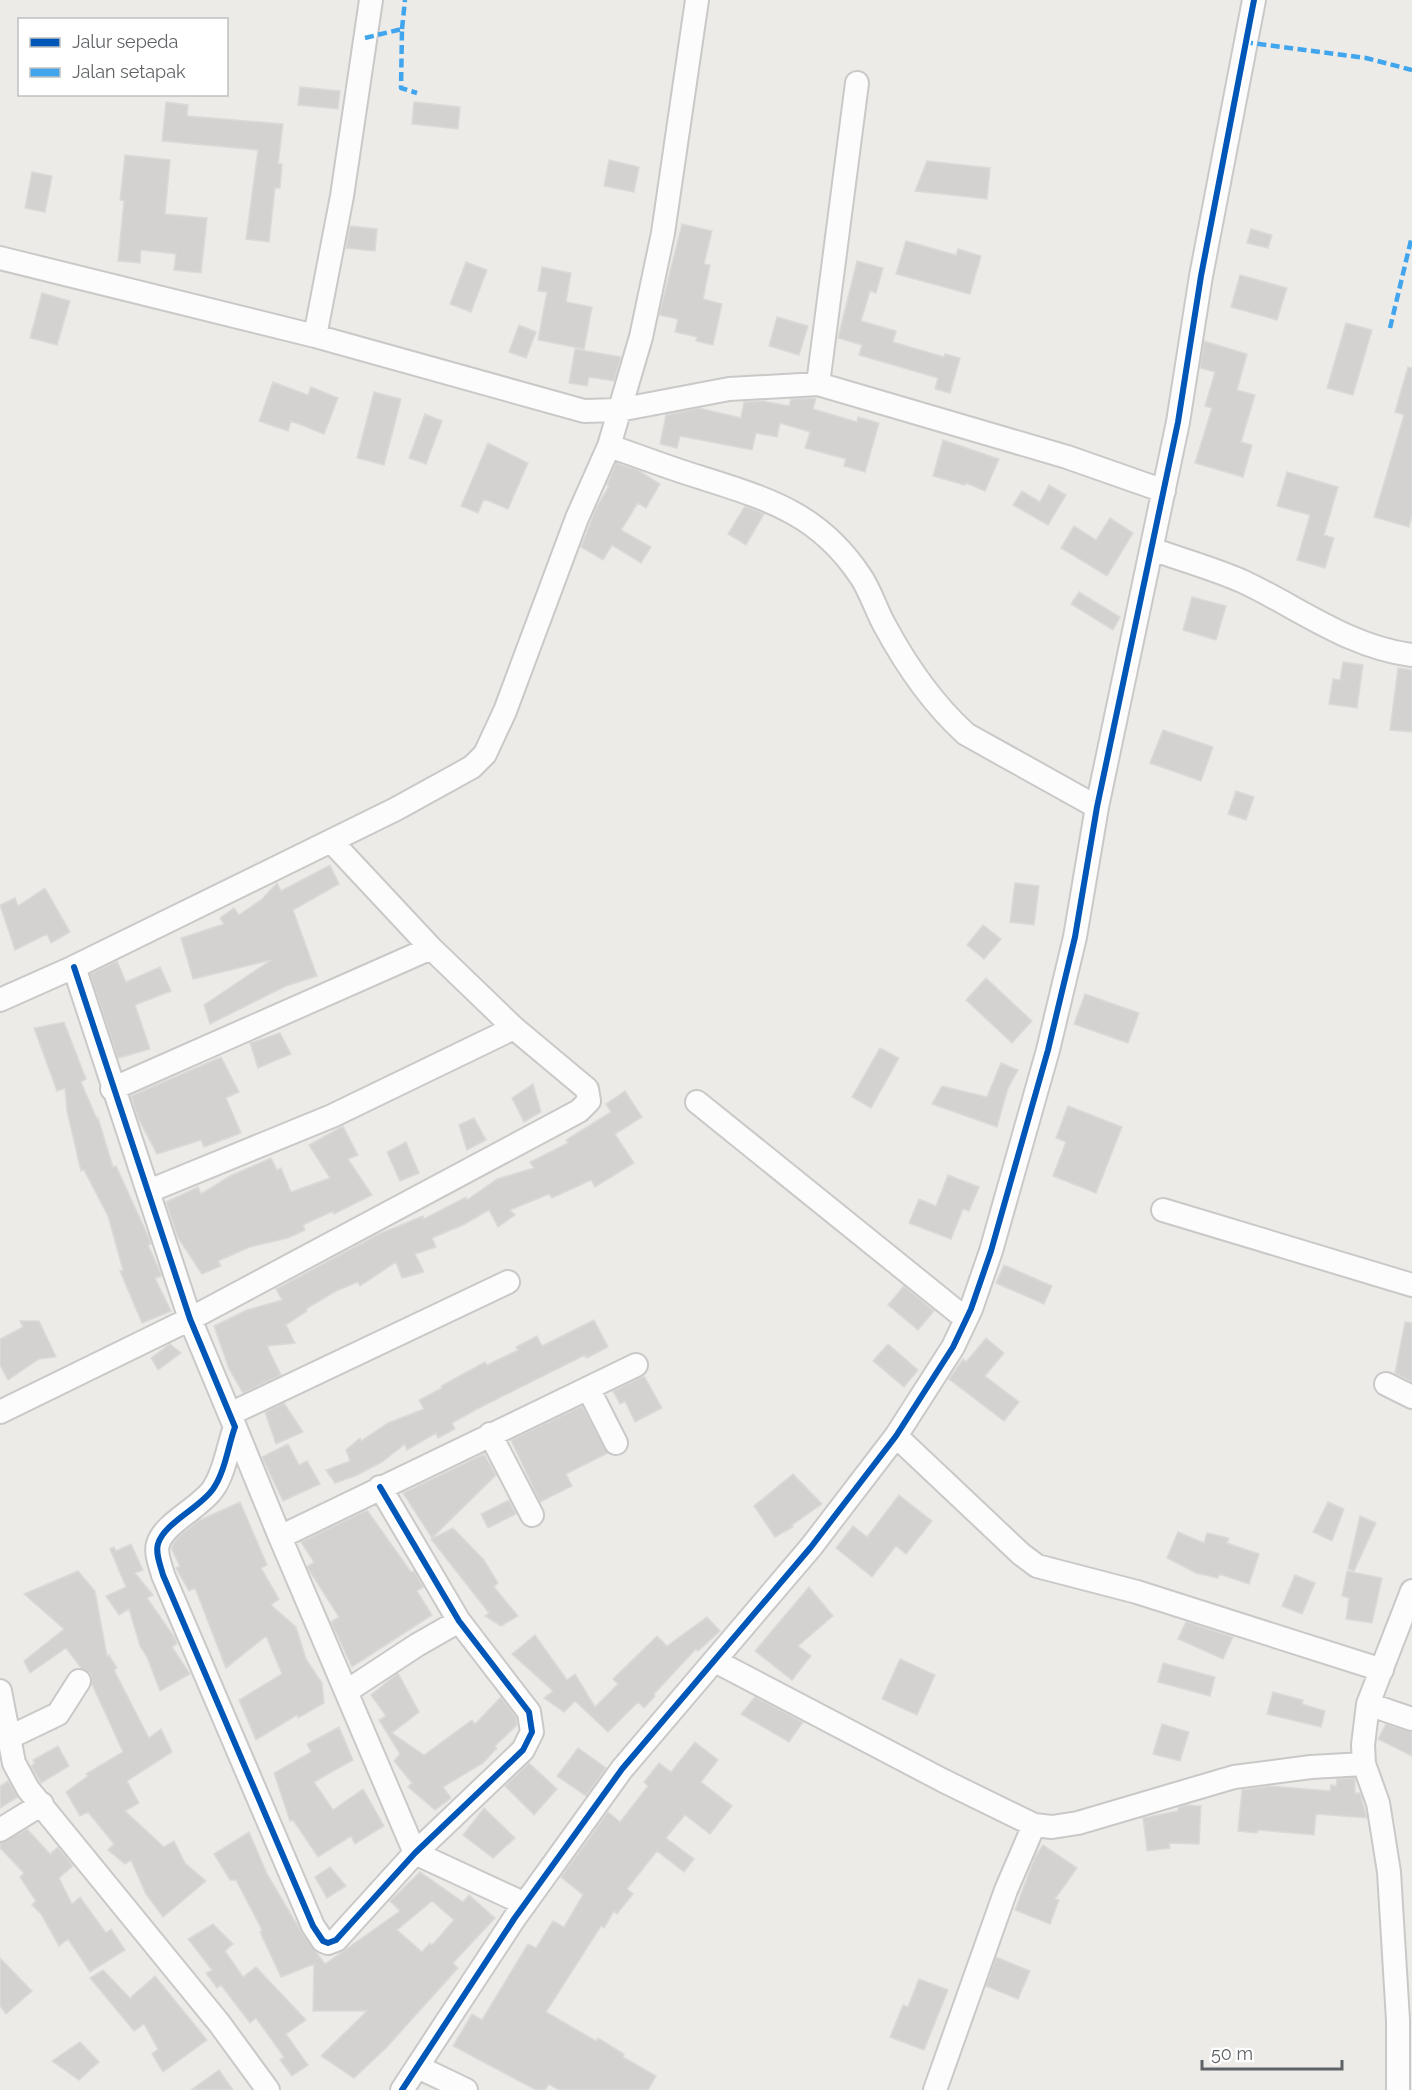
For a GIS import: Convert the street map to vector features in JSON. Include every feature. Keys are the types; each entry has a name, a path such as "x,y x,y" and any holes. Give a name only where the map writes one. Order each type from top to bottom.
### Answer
{"street":[{"path":"315,336 342,196 370,0"},
{"path":"0,1000 74,967 331,841 454,778 472,767 485,754 505,711 577,518 609,446 620,410 653,287 680,132 696,0"},
{"path":"402,2090 525,1904 622,1769 811,1547 896,1436 953,1347 966,1319 991,1251 1048,1050 1076,937 1097,807 1178,422 1209,229 1254,0"},
{"path":"818,384 857,82"},
{"path":"0,258 315,336 561,407 584,411 620,410 729,389 794,383 818,384 1068,457 1164,491"},
{"path":"609,446 750,492 784,507 811,523 850,561 863,580 897,647 951,721 966,734 1097,807"},
{"path":"1152,549 1243,582 1357,640 1378,648 1412,655"},
{"path":"0,1412 190,1319 579,1111 590,1101 587,1089 514,1028 431,948 331,841"},
{"path":"112,1089 431,948"},
{"path":"74,967 112,1089 149,1191 190,1319 415,1853 525,1904"},
{"path":"149,1191 332,1116 514,1028"},
{"path":"697,1102 966,1319"},
{"path":"1163,1210 1412,1285"},
{"path":"380,1487 459,1621 529,1712 532,1732 523,1750 415,1853 336,1940 328,1943 322,1941 313,1926 271,1832 163,1575 157,1545 161,1537 202,1501 214,1487 232,1421 508,1282"},
{"path":"280,1537 636,1365"},
{"path":"1386,1384 1412,1397"},
{"path":"588,1388 616,1443"},
{"path":"490,1434 531,1515"},
{"path":"896,1436 1021,1554 1037,1566 1137,1593 1382,1670"},
{"path":"1398,2090 1397,2008 1389,1872 1377,1803 1364,1764 1364,1732 1368,1704 1412,1592"},
{"path":"347,1691 410,1649 459,1621"},
{"path":"715,1661 805,1705 944,1781 1034,1824 1052,1827 1078,1823 1234,1777 1311,1767 1364,1764"},
{"path":"8,1738 58,1714 79,1681"},
{"path":"0,1691 8,1738 20,1776 219,2023 268,2090"},
{"path":"1368,1704 1412,1719"},
{"path":"0,1830 42,1804"},
{"path":"935,2090 1006,1890 1034,1824"},
{"path":"418,2067 466,2090"}],"building":[{"path":"300,87 340,91 338,109 298,105"},
{"path":"166,102 188,105 187,116 283,124 278,164 282,164 280,188 275,188 269,242 246,239 258,150 162,141"},
{"path":"414,102 460,107 458,129 412,124"},
{"path":"125,155 170,160 165,214 207,218 201,273 174,270 176,254 141,250 140,263 118,261 124,201 120,200"},
{"path":"609,160 639,167 634,192 604,186"},
{"path":"927,161 990,168 987,199 915,191"},
{"path":"32,172 52,176 45,212 25,208"},
{"path":"682,224 712,231 704,264 710,265 703,299 722,304 713,345 696,341 697,337 675,332 678,319 659,315"},
{"path":"350,226 377,229 375,251 346,248"},
{"path":"1251,229 1272,235 1268,248 1247,243"},
{"path":"906,241 956,255 958,249 981,256 970,294 896,274"},
{"path":"857,261 883,268 876,293 870,291 861,321 896,331 893,342 944,357 945,354 960,358 950,393 935,389 938,378 859,355 862,345 838,338"},
{"path":"466,262 487,270 471,312 450,304"},
{"path":"542,267 571,273 566,302 592,307 584,349 538,340 547,292 538,291"},
{"path":"1240,275 1287,288 1277,320 1231,307"},
{"path":"42,293 70,301 57,345 30,338"},
{"path":"777,317 808,326 799,355 769,346"},
{"path":"1346,323 1372,330 1353,395 1327,388"},
{"path":"519,325 536,332 526,358 509,352"},
{"path":"1204,341 1247,354 1237,390 1255,395 1241,442 1252,445 1243,477 1195,463 1212,408 1205,406 1215,372 1200,368"},
{"path":"575,349 621,357 614,381 589,377 587,386 569,383"},
{"path":"1408,367 1412,368 1412,515 1409,527 1374,517 1404,415 1395,412"},
{"path":"273,382 308,395 311,387 338,398 324,434 291,421 288,431 259,421"},
{"path":"374,392 401,399 384,465 357,458"},
{"path":"816,398 813,409 857,422 858,417 879,423 865,472 844,466 846,459 805,448 810,432 780,423 777,437 756,433 752,450 680,436 677,448 660,444 666,415 699,408 741,418 744,402 763,401 789,406 791,399"},
{"path":"425,414 442,421 426,464 409,458"},
{"path":"943,440 999,459 985,491 966,483 965,485 933,476"},
{"path":"488,443 528,463 508,509 484,499 478,513 461,506"},
{"path":"616,463 638,470 660,484 646,508 638,503 621,530 651,547 641,563 612,545 603,560 581,547 596,508 609,486 607,485"},
{"path":"1287,472 1338,487 1324,535 1334,538 1325,568 1297,560 1310,515 1277,506"},
{"path":"1049,485 1066,495 1048,525 1013,505 1022,491 1040,502"},
{"path":"745,506 764,514 746,545 728,534"},
{"path":"1110,518 1133,533 1107,576 1061,548 1074,526 1096,540"},
{"path":"1079,592 1120,617 1113,630 1071,604"},
{"path":"1192,597 1226,606 1216,640 1183,630"},
{"path":"1343,662 1363,665 1357,708 1329,704 1333,679 1340,680"},
{"path":"1398,668 1412,670 1412,732 1390,730"},
{"path":"1163,730 1213,747 1201,781 1150,763"},
{"path":"1236,791 1254,797 1246,820 1228,814"},
{"path":"330,865 339,884 293,910 317,976 286,986 210,1024 204,1005 271,960 193,979 181,938 224,924 220,918 234,908 239,915 262,899 277,883 281,891"},
{"path":"1015,883 1039,886 1034,925 1010,922"},
{"path":"45,888 70,932 51,943 47,934 15,950 0,905 15,898 18,906"},
{"path":"983,925 1001,939 984,959 967,945"},
{"path":"117,961 126,982 160,967 171,991 135,1005 150,1049 118,1058 90,974"},
{"path":"986,978 1032,1021 1012,1043 966,1000"},
{"path":"1085,994 1139,1013 1128,1043 1074,1024"},
{"path":"64,1022 86,1079 81,1082 98,1118 113,1167 116,1166 149,1238 151,1244 148,1245 162,1276 155,1278 171,1311 142,1323 120,1271 123,1270 108,1216 84,1170 81,1171 67,1111 65,1088 57,1091 34,1028"},
{"path":"280,1033 291,1054 258,1068 250,1043"},
{"path":"880,1048 899,1058 871,1108 852,1097"},
{"path":"221,1057 239,1092 226,1098 241,1133 204,1147 201,1140 157,1154 138,1118 131,1096"},
{"path":"1001,1063 1018,1070 1008,1088 997,1127 932,1104 942,1086 987,1097"},
{"path":"533,1084 541,1112 524,1122 512,1098"},
{"path":"625,1091 642,1117 615,1134 634,1163 595,1187 591,1180 552,1198 549,1194 510,1210 515,1215 498,1227 489,1210 463,1225 432,1238 436,1247 415,1254 424,1272 402,1278 396,1262 360,1286 358,1282 336,1291 306,1309 307,1311 286,1325 295,1343 267,1346 281,1375 243,1393 229,1369 214,1326 247,1310 282,1300 276,1289 379,1234 423,1216 424,1219 466,1197 467,1200 497,1179 534,1168 530,1162 568,1143 566,1140 611,1112 606,1104"},
{"path":"1068,1106 1122,1127 1096,1193 1053,1176 1066,1142 1056,1138"},
{"path":"474,1118 486,1140 467,1150 459,1125"},
{"path":"343,1126 358,1155 348,1159 372,1195 334,1214 333,1211 303,1225 305,1230 288,1238 250,1247 218,1261 221,1266 202,1274 178,1238 166,1202 198,1187 201,1194 230,1176 271,1158 277,1170 281,1168 291,1192 330,1178 309,1145"},
{"path":"406,1142 419,1173 400,1181 387,1152"},
{"path":"948,1175 979,1187 969,1211 963,1209 951,1239 909,1223 919,1199 936,1206"},
{"path":"1004,1265 1052,1286 1044,1304 996,1283"},
{"path":"904,1286 934,1311 918,1330 888,1305"},
{"path":"594,1320 608,1347 587,1358 585,1355 477,1409 452,1423 455,1429 438,1438 436,1433 407,1450 405,1444 382,1462 355,1476 335,1483 326,1470 350,1461 346,1450 360,1438 361,1441 388,1423 424,1409 419,1400 442,1388 441,1386 485,1362 487,1365 518,1350 516,1347 537,1336 542,1346"},
{"path":"20,1321 39,1321 56,1357 39,1359 8,1380 0,1365 0,1339 23,1327"},
{"path":"1405,1322 1412,1323 1412,1382 1395,1373"},
{"path":"986,1338 1004,1353 985,1376 1019,1402 1004,1421 949,1379 963,1359 966,1362"},
{"path":"170,1344 181,1353 158,1370 151,1358"},
{"path":"888,1344 918,1370 904,1387 873,1361"},
{"path":"644,1376 662,1408 635,1422 625,1401 620,1404 613,1391"},
{"path":"284,1403 303,1432 276,1444 265,1412"},
{"path":"582,1406 608,1453 566,1474 572,1486 540,1502 511,1440"},
{"path":"288,1444 299,1465 307,1461 320,1484 283,1501 262,1457"},
{"path":"484,1454 496,1475 432,1538 403,1493"},
{"path":"793,1474 822,1504 792,1525 793,1527 775,1537 754,1506"},
{"path":"899,1495 932,1521 906,1554 896,1546 872,1577 836,1548 853,1526 867,1537"},
{"path":"509,1500 516,1514 488,1528 481,1514"},
{"path":"240,1502 267,1565 261,1568 279,1599 271,1605 296,1627 306,1659 322,1683 324,1703 298,1718 297,1715 256,1740 239,1700 282,1674 266,1636 226,1668 195,1588 189,1591 176,1568 180,1566 171,1548 177,1538 198,1521"},
{"path":"1328,1502 1344,1509 1332,1541 1313,1532"},
{"path":"367,1510 411,1572 414,1571 423,1587 417,1591 432,1615 352,1667 331,1622 339,1617 307,1567 314,1562 301,1542"},
{"path":"1360,1516 1376,1523 1354,1571 1348,1569"},
{"path":"453,1528 484,1560 498,1583 494,1587 518,1616 501,1626 485,1616 489,1613 431,1539"},
{"path":"1178,1532 1204,1543 1207,1533 1229,1538 1227,1543 1259,1554 1249,1584 1219,1574 1218,1578 1196,1573 1167,1558"},
{"path":"131,1544 143,1570 135,1573 153,1595 147,1598 175,1638 177,1644 172,1647 190,1674 160,1691 147,1657 140,1646 129,1609 119,1615 106,1596 126,1587 110,1549 114,1547 116,1551"},
{"path":"78,1571 95,1591 107,1656 109,1655 117,1668 114,1670 149,1738 161,1729 172,1752 127,1781 139,1803 125,1811 164,1847 174,1841 185,1863 206,1881 163,1917 146,1894 131,1860 125,1864 108,1850 114,1844 88,1812 80,1816 66,1792 88,1776 86,1774 123,1752 92,1684 91,1674 81,1668 66,1648 30,1673 24,1661 64,1629 24,1594"},
{"path":"1347,1571 1382,1578 1372,1623 1346,1619 1349,1598 1342,1596"},
{"path":"1295,1575 1315,1583 1302,1614 1282,1606"},
{"path":"809,1587 833,1616 798,1646 811,1656 792,1680 755,1651"},
{"path":"707,1617 720,1631 698,1651 696,1649 644,1708 638,1702 608,1732 575,1701 564,1712 544,1698 553,1691 512,1654 535,1635 567,1680 575,1674 595,1707 618,1684 613,1679 657,1636 667,1646"},
{"path":"1186,1622 1233,1637 1223,1659 1178,1639"},
{"path":"900,1659 935,1675 917,1715 882,1699"},
{"path":"1163,1663 1215,1677 1210,1696 1158,1682"},
{"path":"398,1673 419,1712 392,1733 424,1755 472,1720 475,1724 501,1697 516,1717 517,1725 495,1746 497,1748 483,1763 443,1787 451,1798 435,1810 408,1787 412,1783 394,1761 400,1754 379,1720 386,1716 371,1695"},
{"path":"1273,1692 1303,1700 1302,1704 1325,1711 1321,1727 1267,1714"},
{"path":"755,1697 803,1722 789,1742 741,1714"},
{"path":"1162,1724 1189,1732 1180,1761 1153,1754"},
{"path":"1386,1724 1412,1732 1412,1756 1378,1739"},
{"path":"339,1727 353,1760 314,1782 333,1810 363,1789 384,1826 355,1844 351,1836 318,1857 293,1820 290,1821 274,1773 311,1752 307,1744"},
{"path":"695,1742 718,1760 701,1782 732,1806 710,1834 685,1815 666,1838 694,1859 684,1872 657,1851 627,1889 633,1894 617,1914 614,1911 604,1928 601,1926 546,2012 596,2041 598,2038 624,2054 623,2057 656,2076 648,2090 559,2090 549,2084 545,2090 536,2090 453,2046 472,2014 482,2020 528,1944 536,1948 553,1921 564,1927 583,1895 561,1877 608,1812 620,1822 648,1786 644,1782 659,1763 671,1772"},
{"path":"58,1746 69,1766 41,1783 31,1766 35,1763 33,1760"},
{"path":"578,1748 606,1768 586,1796 557,1776"},
{"path":"529,1763 557,1789 534,1815 505,1786"},
{"path":"1355,1778 1355,1793 1360,1793 1367,1818 1316,1814 1314,1835 1258,1830 1257,1833 1238,1831 1242,1790 1270,1786 1330,1791 1331,1785 1336,1786 1337,1779"},
{"path":"8,1781 18,1797 0,1808 0,1786"},
{"path":"1186,1805 1201,1806 1199,1844 1169,1843 1170,1848 1147,1851 1143,1818 1178,1811 1178,1808"},
{"path":"484,1808 515,1838 493,1858 463,1835"},
{"path":"27,1829 50,1854 58,1847 73,1866 59,1878 72,1904 80,1897 106,1933 111,1929 125,1950 90,1972 68,1939 59,1946 41,1914 32,1905 36,1901 20,1877 24,1873 0,1848 0,1843"},
{"path":"249,1832 267,1874 302,1933 325,1964 400,1911 390,1901 420,1872 463,1902 469,1895 495,1918 453,1963 458,1968 386,2048 354,2078 321,2056 367,2011 313,2011 314,1964 281,1977 260,1932 262,1930 236,1880 230,1880 214,1854","holes":["432,1901 454,1920 432,1945 430,1943 422,1952 397,1930"]},
{"path":"1043,1845 1077,1868 1055,1899 1059,1900 1050,1924 1015,1910 1035,1857"},
{"path":"330,1867 346,1886 327,1898 315,1877"},
{"path":"213,1924 233,1944 225,1951 243,1977 256,1967 306,2020 286,2034 308,2065 292,2076 280,2060 284,2057 256,2018 250,2023 221,1985 217,1988 206,1973 212,1970 188,1939"},
{"path":"996,1957 1030,1971 1018,1999 986,1986"},
{"path":"0,1958 32,1991 6,2014 0,2006"},
{"path":"103,1970 130,1998 155,1976 207,2040 163,2072 152,2054 158,2049 144,2024 134,2031 90,1978"},
{"path":"919,1979 948,1990 924,2050 890,2037 903,2005 908,2007"},
{"path":"80,2042 99,2062 79,2080 52,2061"},
{"path":"219,2070 233,2090 191,2090"}],"marked path":[{"path":"402,29 405,0"},
{"path":"365,38 402,29 401,88 417,93"},
{"path":"1244,42 1366,58 1412,70"},
{"path":"1390,328 1412,236"}],"cycle path":[{"path":"402,2090 514,1919 622,1769 811,1547 896,1436 953,1347 971,1309 991,1251 1048,1050 1075,937 1097,807 1178,422 1201,276 1254,0"},
{"path":"74,967 190,1319 235,1427 217,1482 200,1503 167,1529 158,1544 159,1560 163,1575 313,1926 323,1941 328,1943 336,1940 415,1853 523,1750 532,1732 529,1712 459,1621 380,1487"}]}
